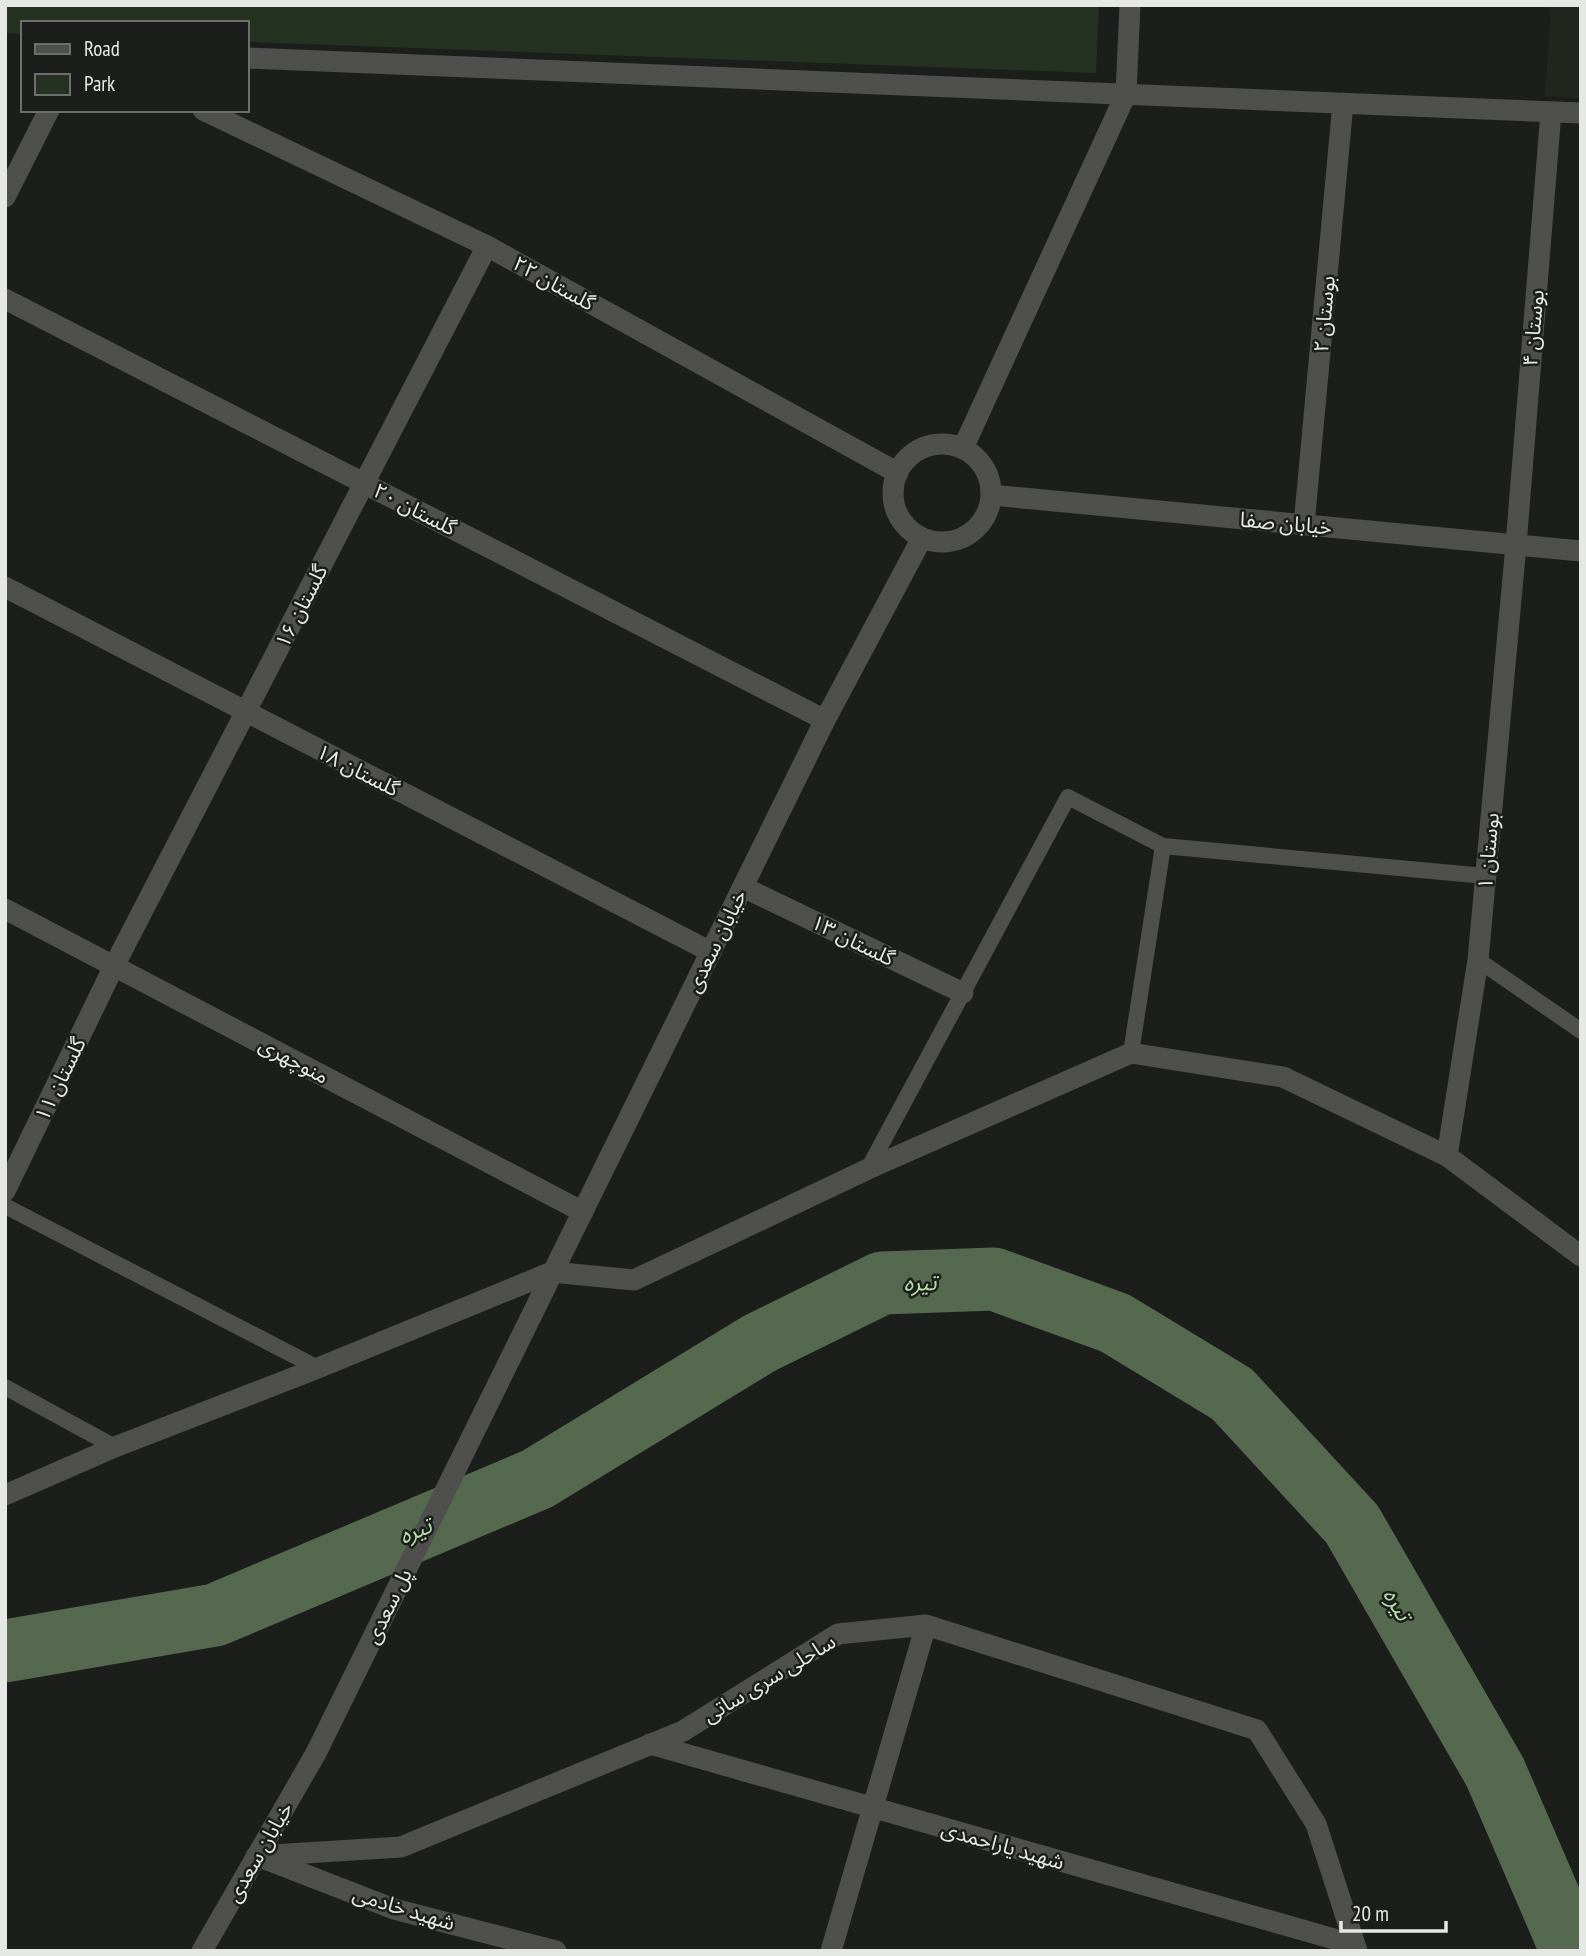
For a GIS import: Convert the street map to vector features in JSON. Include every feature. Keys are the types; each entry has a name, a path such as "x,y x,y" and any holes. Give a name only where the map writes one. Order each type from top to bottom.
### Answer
{"street":[{"path":"963,448 1126,94 1130,5"},
{"path":"248,58 1581,113"},
{"name":"بوستان ۲","path":"1304,525 1343,103"},
{"path":"5,197 48,112"},
{"name":"گلستان ۲۲","path":"207,112 488,246 898,473"},
{"name":"بوستان ۴","path":"1516,545 1551,112"},
{"name":"گلستان ۱۶","path":"114,966 488,246"},
{"name":"گلستان ۲۰","path":"5,299 825,720"},
{"path":"944,444 963,448 978,459 988,476 991,495 987,513 976,529 960,539 941,543 922,538 907,527 896,511 893,492 898,473 909,457 925,447 944,444"},
{"name":"خیابان صفا","path":"991,495 1581,551"},
{"name":"خیابان سعدی","path":"515,1346 825,720 922,538"},
{"name":"بوستان ۱","path":"1447,1156 1478,960 1516,545"},
{"name":"گلستان ۱۸","path":"5,587 711,952"},
{"name":"گلستان ۱۳","path":"743,887 963,993"},
{"name":"منوچهری","path":"5,909 583,1212"},
{"name":"گلستان ۱۱","path":"5,1191 114,966"},
{"path":"5,1495 115,1447 318,1368 552,1272 634,1280 868,1169 1131,1053 1283,1077 1447,1156 1581,1256"},
{"name":"پل سعدی","path":"316,1753 515,1346"},
{"path":"831,1951 926,1625"},
{"name":"ساحلی سری ساتی","path":"256,1856 401,1847 682,1731 838,1634 926,1625 1257,1730 1316,1824 1356,1948"},
{"name":"شهید یاراحمدی","path":"650,1744 1356,1948"},
{"name":"خیابان سعدی","path":"202,1951 316,1753"},
{"name":"شهید خادمی","path":"256,1856 394,1909 556,1951"}],"lane":[{"path":"868,1169 1068,797 1163,846 1485,876"},
{"path":"1131,1053 1163,846"},
{"path":"1478,960 1581,1031"},
{"path":"5,1206 318,1368"},
{"path":"5,1387 115,1447"}],"shaded area":[{"path":"1551,5 1581,5 1581,98 1545,96"}],"green space":[{"path":"5,5 1099,5 1096,73 248,42 248,21 21,21 21,34 5,33"}],"waterway":[{"name":"تيره","path":"5,1651 215,1615 537,1479 760,1343 882,1283 994,1279 1115,1323 1232,1394 1352,1524 1495,1772 1572,1951"}]}
